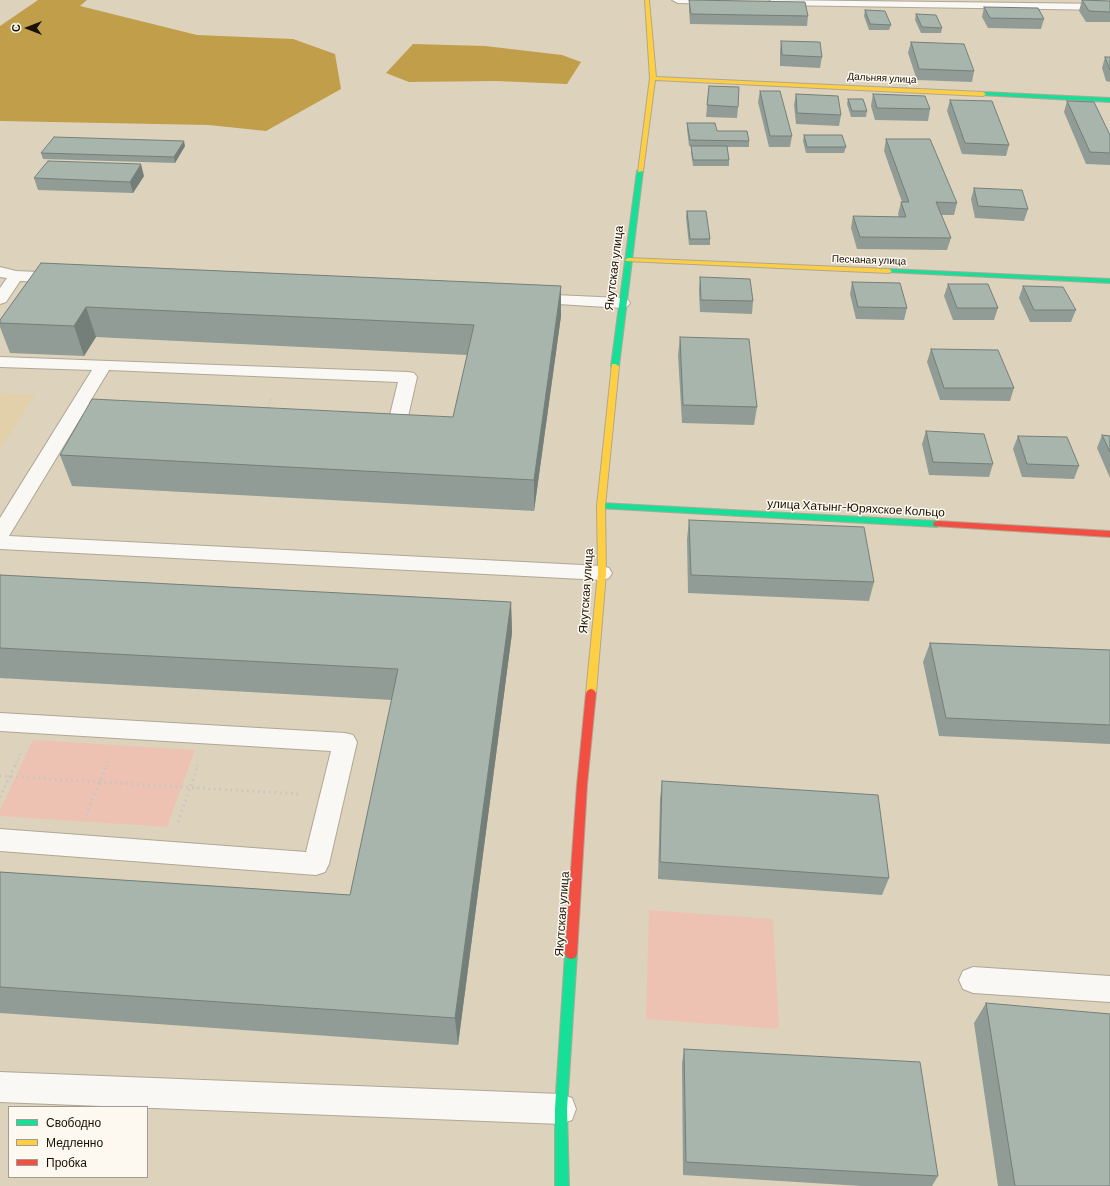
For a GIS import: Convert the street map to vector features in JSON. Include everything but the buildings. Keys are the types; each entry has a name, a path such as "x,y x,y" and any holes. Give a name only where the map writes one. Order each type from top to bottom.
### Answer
{"street":[{"name":"Якутская улица","path":"562,1186 561,1109 582,785 602,573 601,506 609,416 622,303 653,78 647,0"},
{"path":"678,0 734,1"},
{"path":"766,2 1110,7"},
{"name":"Дальняя улица","path":"653,78 1110,100"},
{"name":"Песчаная улица","path":"628,260 1110,281"},
{"name":"улица Хатынг-Юряхское Кольцо","path":"601,506 1110,534"}],"lane":[{"path":"0,272 16,276 72,278"},
{"path":"0,299 16,276"},
{"path":"518,298 622,303"},
{"path":"0,362 408,377 398,421 358,419"},
{"path":"0,534 104,366"},
{"path":"78,408 132,410"},
{"path":"0,542 602,573"},
{"path":"0,722 345,742 316,864 0,840"},
{"path":"973,980 1110,990"},
{"path":"0,1087 561,1109"}],"path":[{"path":"0,797 35,724"},
{"path":"74,846 121,729"},
{"path":"167,852 208,734"},
{"path":"0,776 332,796"}],"shaded area":[{"path":"38,0 87,0 80,6 197,35 293,39 335,54 341,89 266,131 209,125 0,121 0,26"},
{"path":"413,44 485,46 562,55 581,62 567,84 496,81 409,82 386,73"},
{"path":"0,393 35,395 0,450"},
{"path":"33,740 195,750 167,827 0,816 0,810"},
{"path":"649,910 773,919 779,1029 646,1019"}],"traffic: fast":[{"path":"983,94 1110,100"},
{"path":"615,366 640,171"},
{"path":"889,271 1110,281"},
{"path":"601,506 937,524"},
{"path":"562,1186 561,1109 571,954"}],"traffic: slow":[{"path":"640,171 653,78 647,0"},
{"path":"653,78 983,94"},
{"path":"628,260 889,271"},
{"path":"591,693 602,573 601,506 615,366"}],"traffic: jam":[{"path":"937,524 1110,534"},
{"path":"571,954 582,785 591,693"}]}
